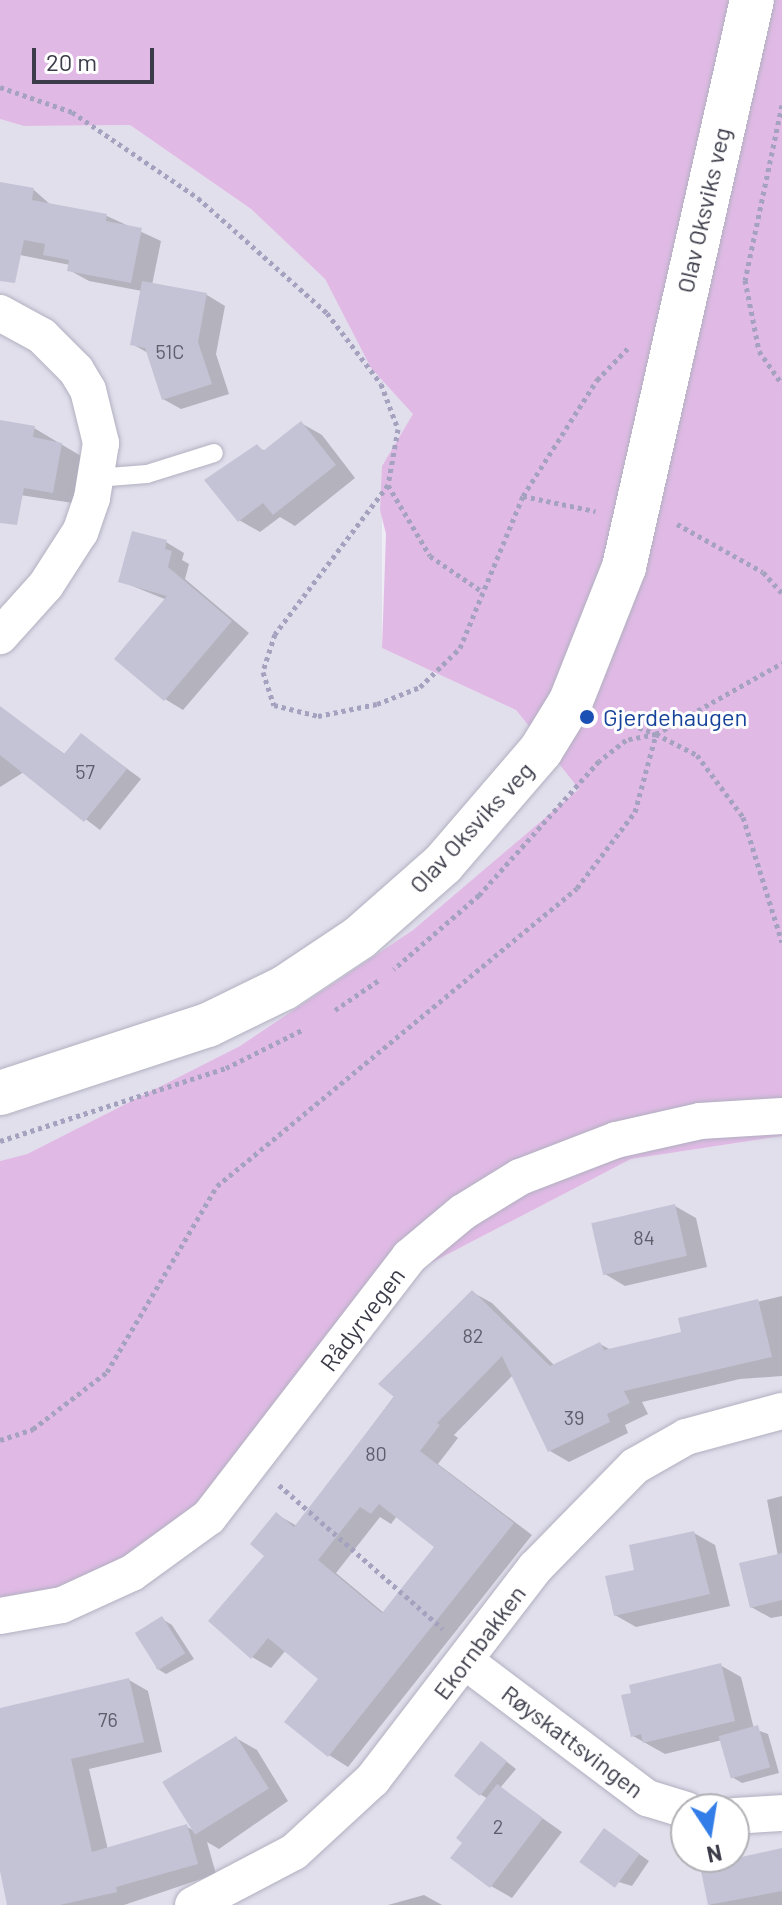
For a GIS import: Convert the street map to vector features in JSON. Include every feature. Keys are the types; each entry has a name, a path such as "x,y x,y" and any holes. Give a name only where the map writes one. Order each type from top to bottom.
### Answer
{"street":[{"name":"Olav Oksviks veg","path":"0,1093 208,1025 284,988 359,938 443,864 510,790 571,701 624,567 664,403 683,291 752,0"},
{"path":"0,313 60,351 88,390 101,443 96,478 80,532 64,560 0,636"},
{"name":"Rådyrvegen","path":"0,1616 62,1605 132,1573 209,1517 409,1257 463,1212 520,1177 616,1140 700,1121 782,1116"},
{"name":"Ekornbakken","path":"193,1905 294,1852 373,1779 535,1568 635,1466 686,1437 782,1411"},
{"name":"Røyskattsvingen","path":"468,1657 647,1798 670,1805"},
{"path":"750,1815 782,1813"}],"lane":[{"path":"96,478 147,474 214,453"}],"path":[{"path":"0,87 72,112 198,198 327,313 381,384 398,429 388,485 275,634 263,672 274,705 318,716 377,704 420,687 460,648 523,496 597,380 683,291"},
{"path":"782,105 745,280 759,351 782,384"},
{"path":"388,485 430,556 483,592"},
{"path":"523,496 603,513"},
{"path":"673,522 763,572 782,593"},
{"path":"324,1016 426,944 479,895 599,761 626,740 656,734 782,663"},
{"path":"571,701 656,734 697,755 743,817 782,942"},
{"path":"0,1440 33,1429 107,1372 217,1186 577,888 635,812 656,734"},
{"path":"0,1141 226,1068 311,1024"},
{"path":"253,1463 468,1657"}],"shaded area":[{"path":"0,0 782,0 782,1136 631,1159 425,1266 265,1436 92,1604 0,1613 0,1161 27,1154 240,1046 413,930 579,789 516,710 382,648 386,534 380,510 382,466 413,414 371,368 325,279 251,209 130,125 24,126 0,119"},
{"path":"0,119 24,126 130,125 251,209 325,279 371,368 414,414 382,466 382,648 516,710 579,789 413,930 240,1046 27,1154 0,1161"},
{"path":"782,1136 782,1905 0,1905 0,1613 425,1266 631,1159"}],"building":[{"path":"0,182 34,188 32,200 107,214 106,221 142,228 131,283 67,271 69,260 43,255 45,244 24,240 15,283 0,281"},
{"path":"142,281 207,293 198,342 212,384 162,400 145,348 130,345"},
{"path":"0,420 35,426 33,437 62,443 53,493 24,488 17,525 0,523"},
{"path":"301,421 336,465 273,515 263,503 238,522 204,480 257,444 263,451"},
{"path":"132,531 167,540 165,549 172,551 168,567 232,621 164,701 114,659 167,596 118,582"},
{"path":"0,706 64,754 81,733 127,769 84,822 0,755"},
{"path":"675,1204 687,1256 603,1275 591,1223"},
{"path":"472,1290 550,1366 600,1342 604,1350 681,1332 678,1318 758,1299 772,1357 624,1391 630,1403 607,1414 610,1422 548,1452 502,1356 437,1423 440,1425 420,1451 514,1523 328,1757 284,1722 318,1679 268,1638 251,1659 208,1621 264,1556 250,1544 276,1512 294,1527 394,1397 378,1384","holes":["379,1504 434,1547 382,1613 318,1560 360,1507 371,1514"]},
{"path":"694,1531 710,1594 614,1616 605,1576 634,1570 629,1545"},
{"path":"782,1553 782,1600 750,1608 739,1563"},
{"path":"162,1616 185,1653 158,1670 135,1633"},
{"path":"721,1663 735,1721 643,1743 641,1734 631,1737 621,1695 631,1693 629,1685"},
{"path":"129,1678 144,1742 71,1759 92,1852 187,1824 198,1864 116,1887 117,1892 60,1905 7,1905 0,1871 0,1708"},
{"path":"758,1725 770,1767 731,1779 719,1736"},
{"path":"236,1736 269,1789 195,1835 162,1782"},
{"path":"481,1741 507,1761 480,1796 454,1776"},
{"path":"497,1784 543,1818 490,1888 450,1858 462,1843 456,1838"},
{"path":"604,1828 640,1854 615,1888 579,1862"},
{"path":"782,1848 782,1891 708,1905 701,1873 750,1873 750,1855"}],"place":[{"name":"Gjerdehaugen","path":"587,717"}]}
